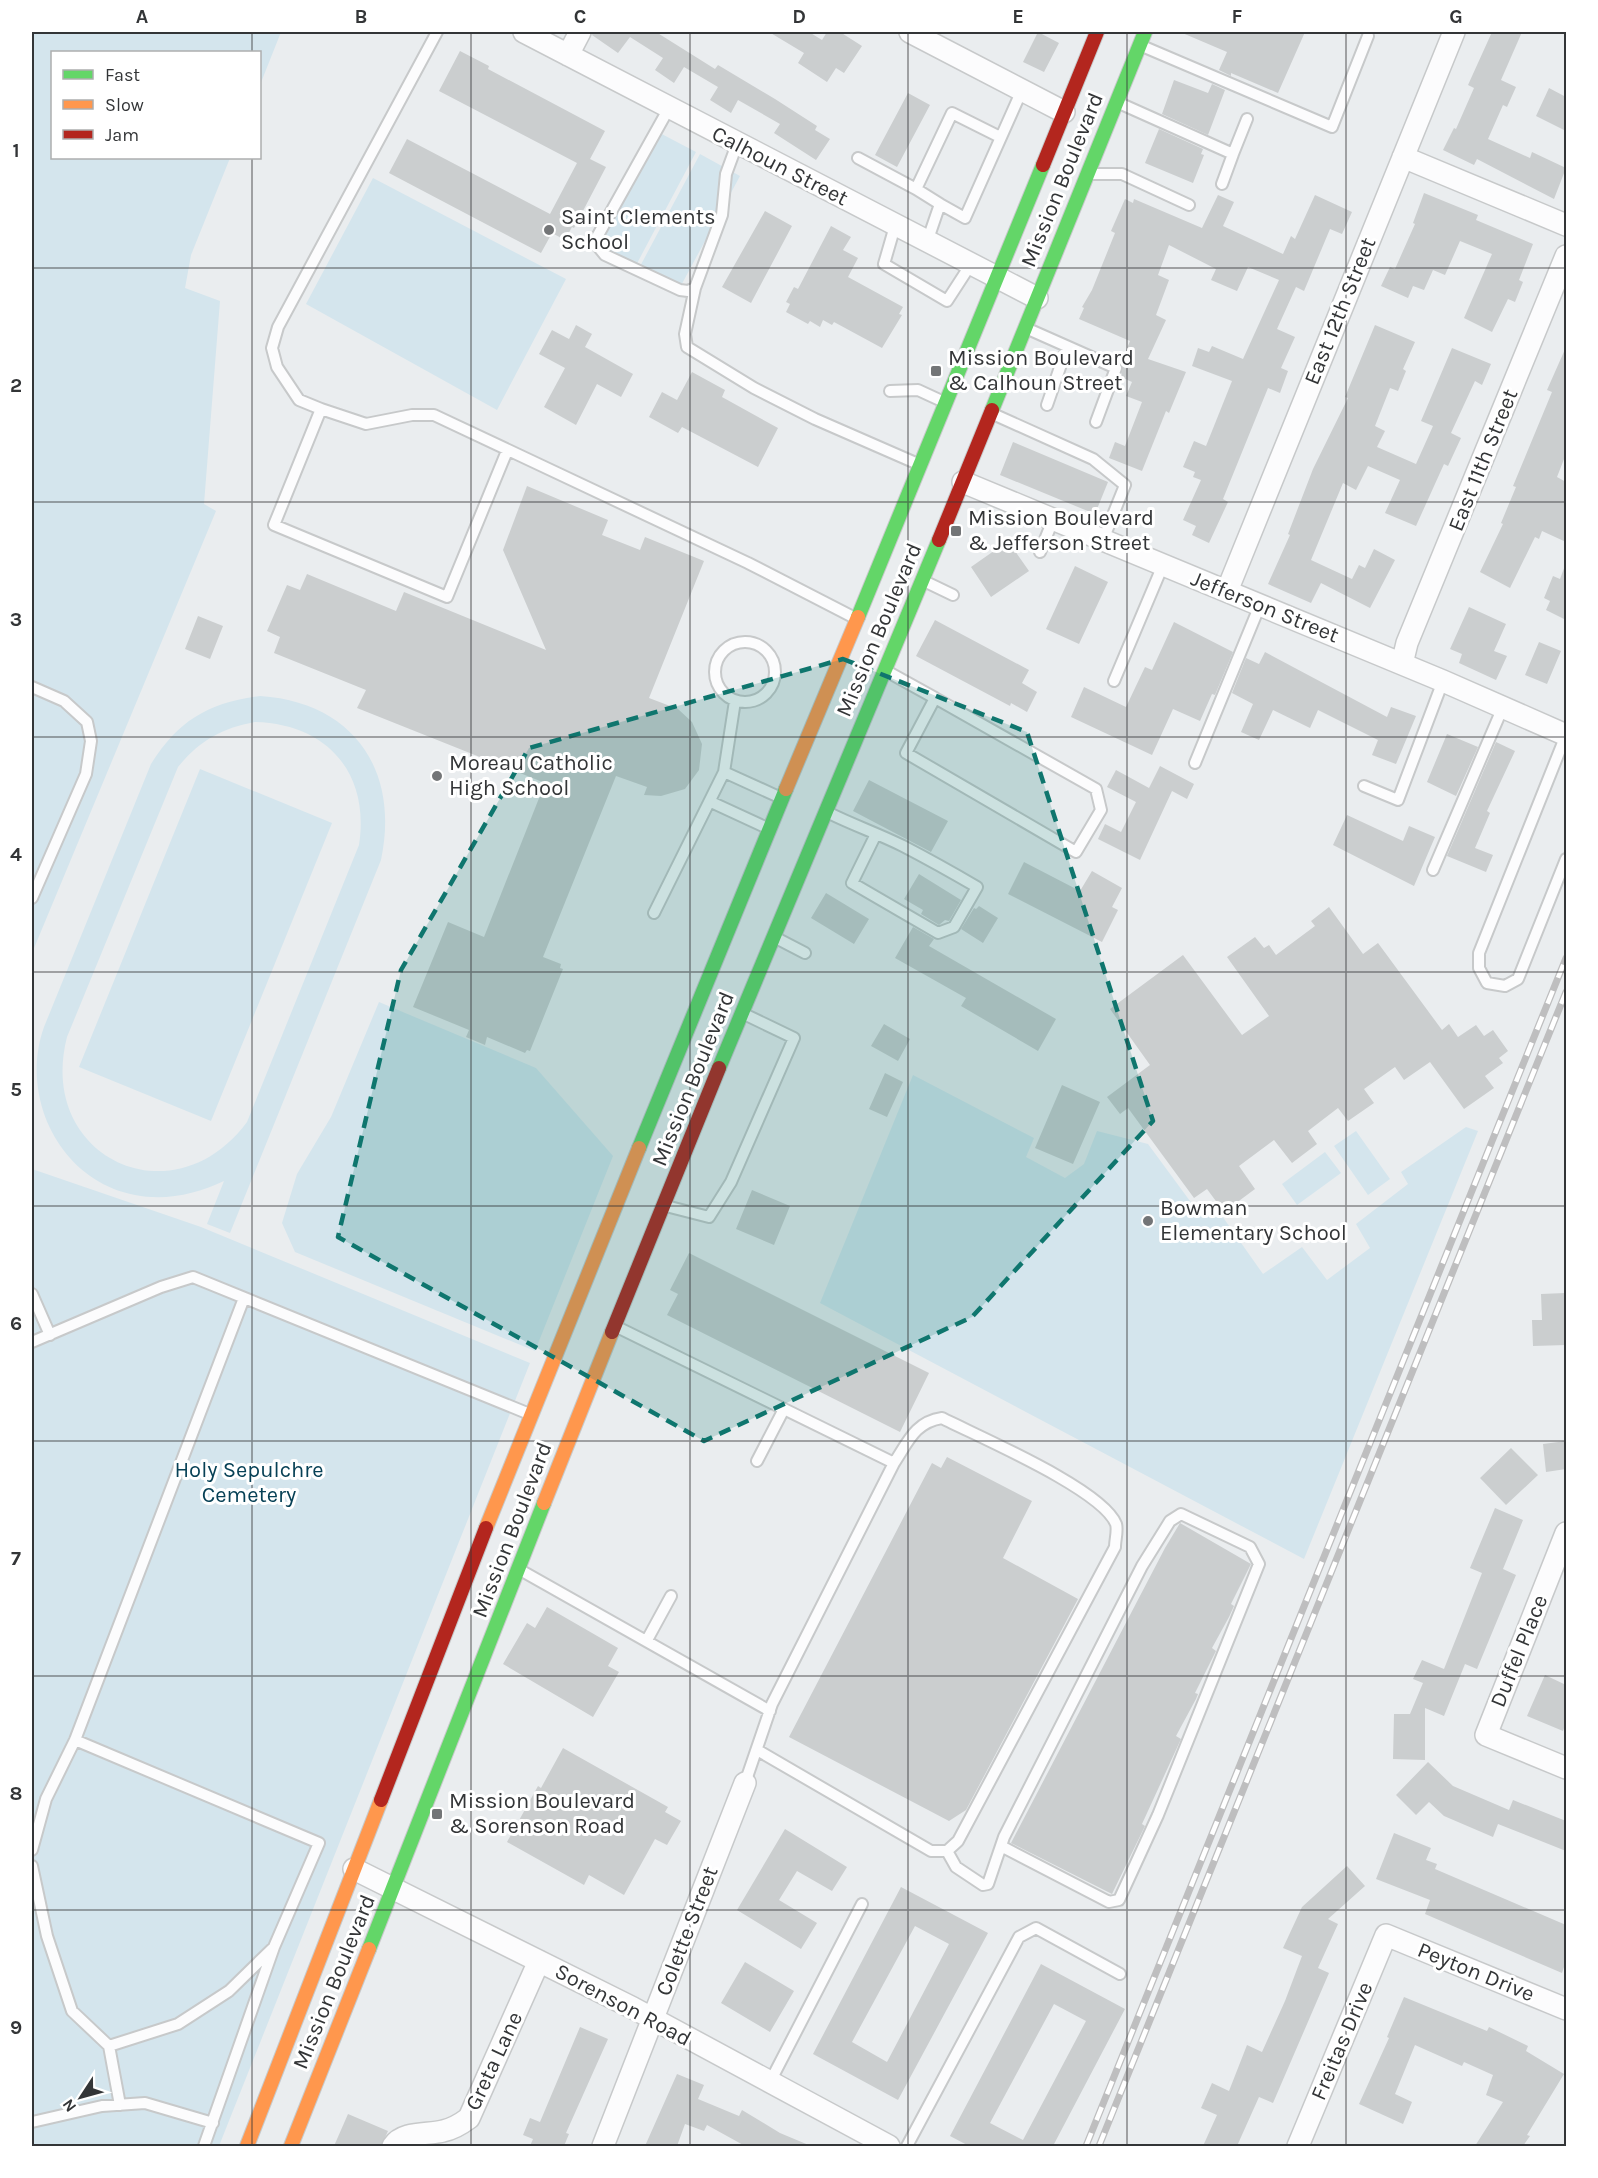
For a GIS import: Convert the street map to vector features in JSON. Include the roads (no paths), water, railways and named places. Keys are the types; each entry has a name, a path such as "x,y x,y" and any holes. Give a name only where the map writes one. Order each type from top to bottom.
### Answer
{"main road":[{"name":"Mission Boulevard","path":"247,2146 530,1415 769,829 862,622 946,403 1097,32"},
{"name":"Mission Boulevard","path":"291,2146 663,1205 885,670 893,635 922,580 963,482 1145,32"},
{"path":"609,1261 615,1207"},
{"path":"605,1304 615,1326"}],"street":[{"name":"Calhoun Street","path":"524,32 1036,298"},
{"path":"568,56 580,32"},
{"path":"910,32 1064,112"},
{"name":"East 12th Street","path":"1227,591 1454,32"},
{"path":"1403,158 1566,225"},
{"name":"East 11th Street","path":"1402,664 1407,643 1566,256"},
{"name":"Jefferson Street","path":"963,482 1443,681 1566,735"},
{"name":"Duffel Place","path":"1566,1533 1486,1735 1566,1768"},
{"name":"Colette Street","path":"603,2146 745,1783"},
{"name":"Sorenson Road","path":"354,1869 539,1961 889,2146"},
{"name":"Peyton Drive","path":"1386,1935 1566,2009"},
{"name":"Freitas Drive","path":"1298,2146 1386,1935"},
{"name":"Greta Lane","path":"393,2146 396,2142 411,2135 456,2127 469,2118 539,1961"}],"lane":[{"path":"437,32 278,327 272,348 277,368 299,400 366,424 412,415 434,415 712,546 862,622"},
{"path":"1139,45 1332,127 1368,36"},
{"path":"858,158 964,218 1022,90"},
{"path":"1116,102 1233,154"},
{"path":"669,108 597,237 596,244 605,255 680,290 688,291 695,288"},
{"path":"916,189 952,113 1000,136"},
{"path":"1222,184 1247,119"},
{"path":"737,144 726,174 722,215 695,288 685,334 690,351 754,388 830,426 921,466"},
{"path":"1087,175 1122,174 1189,205"},
{"path":"927,242 940,204"},
{"path":"896,226 884,264 947,301 971,264"},
{"path":"1025,327 1116,368 1096,422"},
{"path":"1047,405 1067,347"},
{"path":"890,391 918,390 946,403"},
{"path":"321,409 274,525 447,597 507,451"},
{"path":"990,413 1093,459 1125,485 1103,540"},
{"path":"1040,552 1053,520"},
{"path":"1114,681 1163,565"},
{"path":"922,580 953,595"},
{"path":"1195,763 1260,605"},
{"path":"754,643 769,654 775,672 774,681 763,697 754,701 735,701 719,688 715,668 724,649 733,644 754,643"},
{"path":"885,670 935,698 1096,789 1101,810 1076,852 906,753 935,698"},
{"path":"1364,786 1398,800 1443,681"},
{"path":"32,687 64,700 87,722 91,741 86,774 32,898"},
{"path":"654,913 724,772 735,701"},
{"path":"1433,870 1503,707"},
{"path":"1566,735 1479,953 1479,968 1487,983 1505,986 1518,979 1566,860"},
{"path":"724,772 782,798"},
{"path":"711,802 769,829"},
{"path":"826,811 876,834 977,887 954,927 938,933 852,883 876,834"},
{"path":"774,937 805,953"},
{"path":"663,1205 709,1217 731,1182 794,1038 742,1013"},
{"path":"32,1342 162,1287 193,1277 530,1415"},
{"path":"32,1294 50,1335"},
{"path":"32,1850 46,1800 75,1740 244,1298"},
{"path":"615,1326 894,1463"},
{"path":"757,1461 784,1409"},
{"path":"745,1783 770,1711 894,1463 914,1432 927,1420 942,1418 1063,1479 1107,1510 1117,1526 1115,1547 958,1840 947,1851 931,1851 757,1750"},
{"path":"947,1851 956,1867 983,1885 988,1884 1001,1846 1142,1566 1170,1521 1181,1515 1250,1547 1259,1564 1158,1815 1119,1900 1109,1902 1001,1846"},
{"path":"519,1569 770,1711"},
{"path":"647,1640 671,1596"},
{"path":"75,1740 319,1843 274,1947 204,2146"},
{"path":"32,1866 47,1936 72,2011 109,2046 120,2105"},
{"path":"770,2082 862,1904"},
{"path":"907,2146 1018,1937 1036,1929 1120,1974"},
{"path":"109,2046 178,2024 229,1991 274,1947"},
{"path":"32,2122 102,2106 146,2103 213,2123"}],"railway":[{"path":"1086,2146 1566,958"},
{"path":"1099,2146 1566,992"}],"place":[{"name":"Saint Clements School","path":"549,230"},
{"name":"Mission Boulevard & Calhoun Street","path":"936,371"},
{"name":"Mission Boulevard & Jefferson Street","path":"956,531"},
{"name":"Moreau Catholic High School","path":"437,776"},
{"name":"Bowman Elementary School","path":"1148,1221"},
{"name":"Mission Boulevard & Sorenson Road","path":"437,1814"}],"park label":[{"name":"Holy Sepulchre Cemetery","path":"249,1482"}]}
